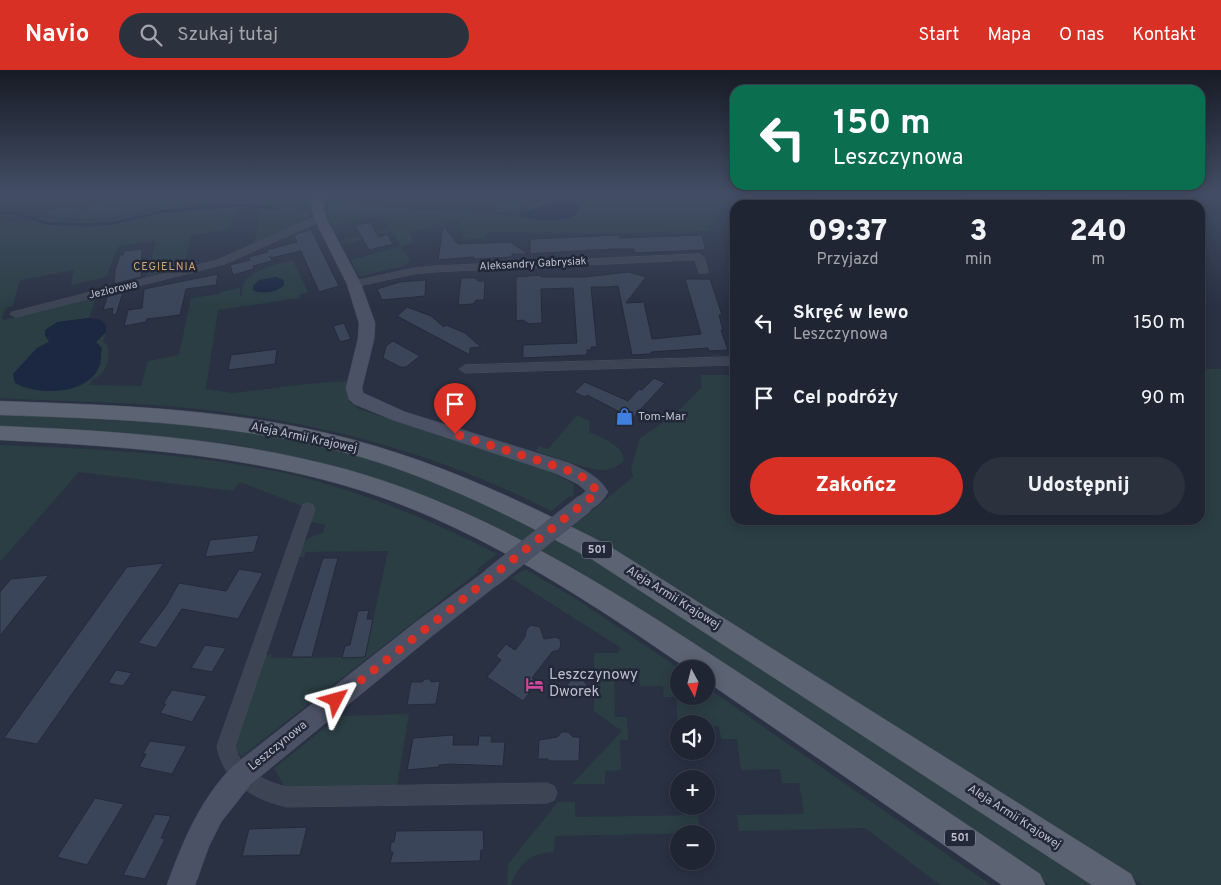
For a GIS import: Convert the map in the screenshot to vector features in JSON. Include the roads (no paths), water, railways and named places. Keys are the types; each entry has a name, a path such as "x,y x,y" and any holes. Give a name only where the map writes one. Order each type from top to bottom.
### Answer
{"main road":[{"name":"Aleja Armii Krajowej","path":"0,408 166,416 268,428 327,440 456,481 535,517 601,553 1120,885"},
{"name":"501","path":"0,433 158,443 256,456 346,478 392,492 439,511 496,537 590,590 1029,885"}],"street":[{"name":"Jeziorowa","path":"16,314 221,262 288,232"},
{"name":"Leszczynowa","path":"181,885 193,850 212,810 224,792 242,775 598,492 585,478 562,468 399,416 360,400 355,395 354,388 366,339 367,322 354,284 327,232"},
{"name":"Aleksandry Gabrysiak","path":"354,284 414,271 434,269 698,257 703,271"},
{"path":"465,369 730,361"},
{"name":"Leszczynowa","path":"308,509 226,746 226,756 232,766 268,792 287,798 547,793"}],"water":[{"path":"276,277 284,280 284,285 278,289 265,292 253,290 253,286 259,280"},
{"path":"89,318 101,320 106,325 106,332 96,342 102,348 100,365 93,376 73,388 61,390 36,390 15,383 13,374 37,348 49,342 45,335 45,330 57,322"}],"place":[{"name":"Tom-Mar","path":"624,417"},
{"name":"Leszczynowy Dworek","path":"535,684"}],"district":[{"name":"CEGIELNIA","path":"165,267"}]}
